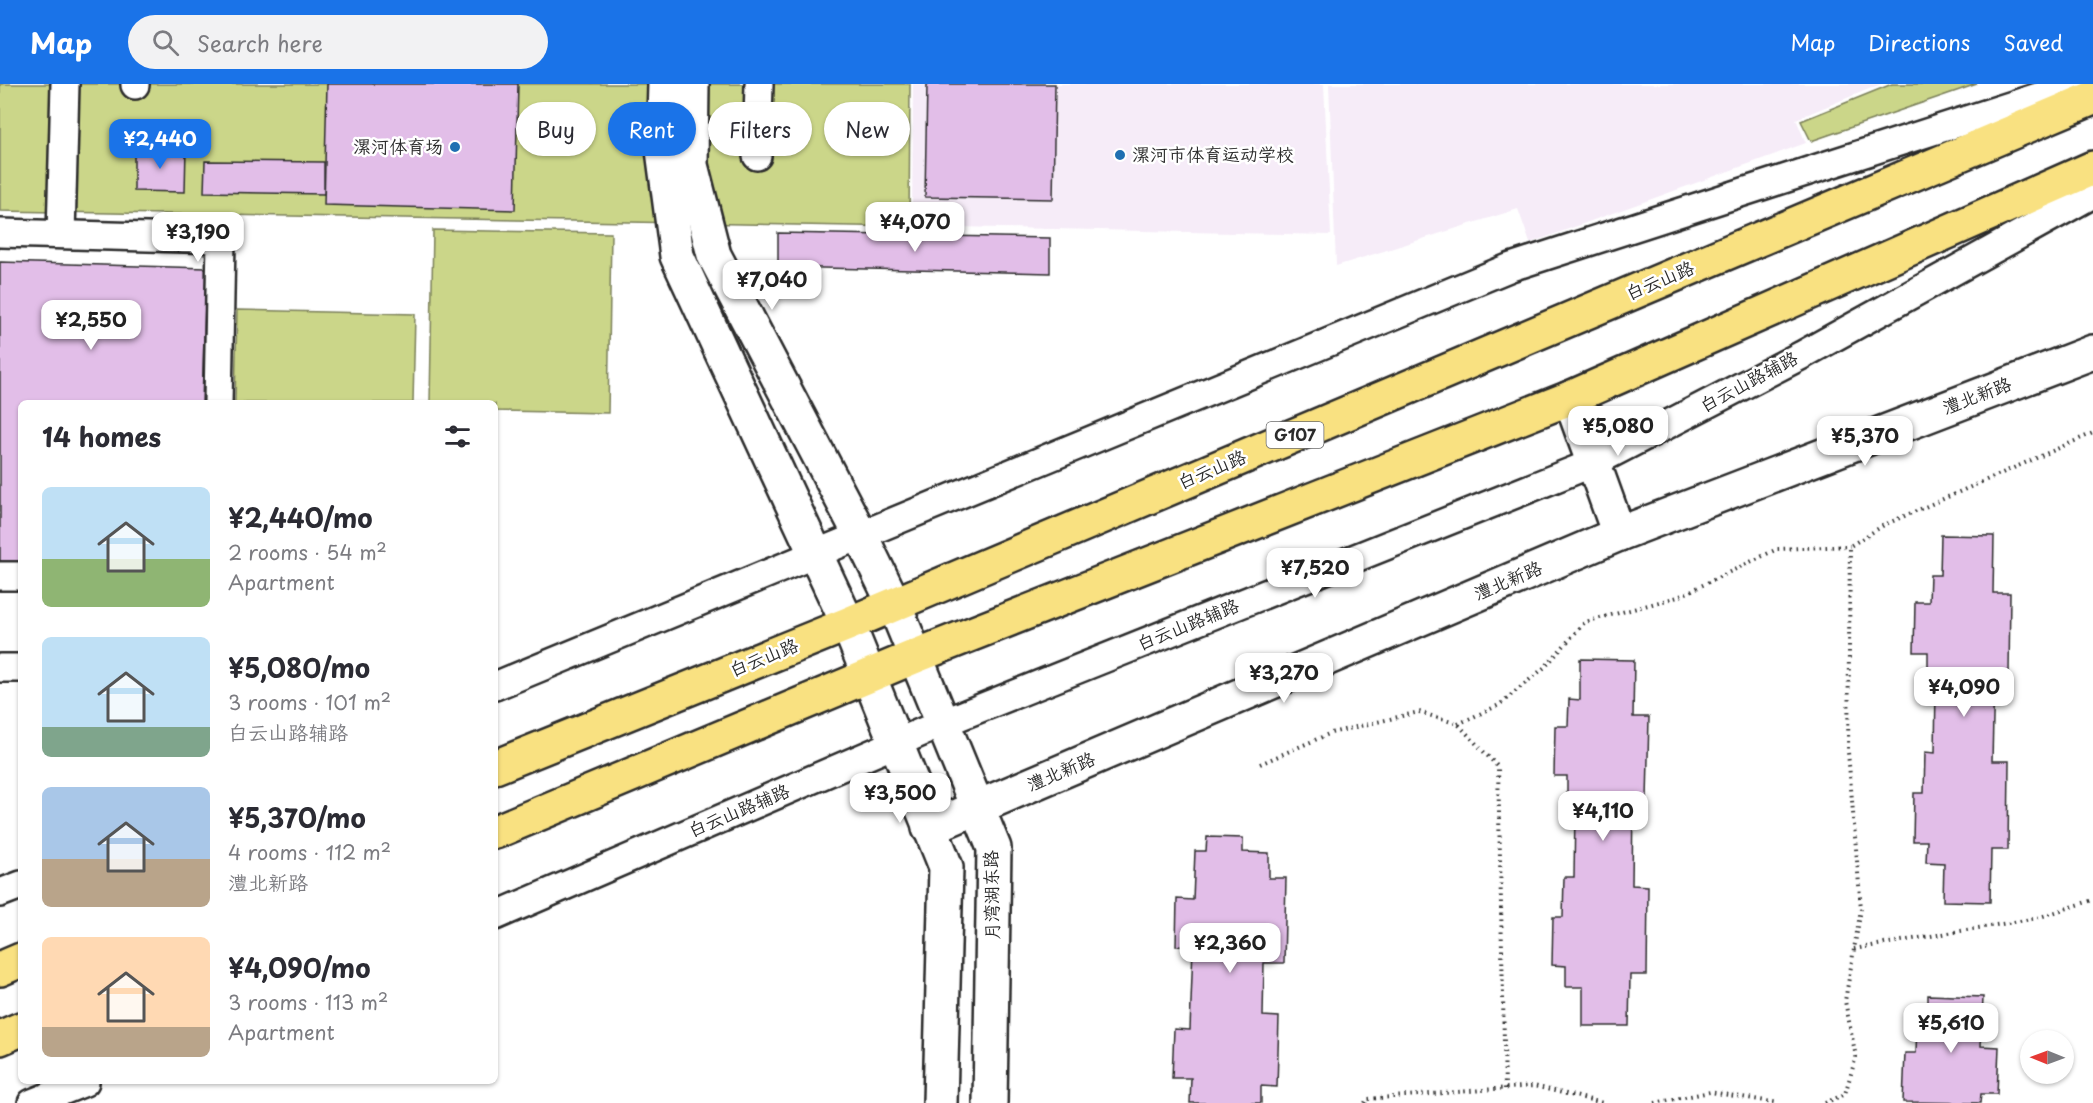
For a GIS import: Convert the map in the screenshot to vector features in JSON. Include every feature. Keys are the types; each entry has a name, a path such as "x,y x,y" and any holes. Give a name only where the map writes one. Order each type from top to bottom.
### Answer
{"highway":[{"name":"白云山路","path":"498,766 848,624 2093,98"},
{"path":"498,831 916,656 1570,398 2093,168"},
{"path":"0,969 18,961"},
{"path":"0,1038 18,1030"}],"street":[{"path":"61,234 65,84"},
{"path":"665,84 663,150 677,256 848,624 946,867 940,1103"},
{"name":"月湾湖东路","path":"692,84 691,165 714,255 860,534 894,604 994,848 990,1103"},
{"path":"758,102 759,84"},
{"path":"498,685 1511,267 2078,84"},
{"name":"白云山路辅路","path":"498,915 943,723 1593,463 1802,355 2093,194"},
{"path":"0,232 221,239 218,400"},
{"name":"澧北新路","path":"929,828 1619,534 2093,352"},
{"path":"1570,398 1619,534"},
{"path":"0,576 18,576"},
{"path":"0,668 18,668"},
{"path":"0,893 18,886"},
{"path":"32,1103 80,1084"}],"path":[{"path":"1458,724 1499,705 1545,668 1585,622 1678,597 1777,549 1850,546 1884,525 2093,433"},
{"path":"1825,1103 1845,1094 1856,1057 1845,1001 1861,909 1848,752 1850,546"},
{"path":"1260,764 1331,732 1419,712 1458,724 1498,767 1505,1089"},
{"path":"1854,949 2037,918 2093,900"},
{"path":"1365,1103 1367,1099 1534,1086 1603,1103"},
{"path":"1655,1103 1710,1092 1779,1103"}],"shaded area":[{"name":"漯河市体育运动学校","path":"913,84 1324,84 1331,235 912,226"},
{"path":"1329,84 1881,84 1796,119 1806,143 1530,243 1518,209 1336,266"}],"green space":[{"name":"漯河体育场","path":"0,84 910,84 910,102 824,102 824,156 909,156 909,227 0,211"},
{"path":"1892,84 1977,84 1811,141 1801,121"},
{"path":"433,230 611,233 608,413 498,411 498,400 430,400"},
{"path":"237,310 415,314 413,400 235,400"}],"building":[{"path":"327,84 518,84 515,210 324,205"},
{"path":"927,84 1055,84 1053,199 925,197"},
{"path":"134,148 186,148 185,192 134,191"},
{"path":"205,161 324,162 324,194 204,192"},
{"path":"778,233 1050,238 1050,273 778,267"},
{"path":"0,262 206,268 202,400 18,400 18,568 0,567"},
{"path":"1941,535 1994,536 1993,593 2010,593 2009,674 1994,674 1992,761 2009,761 2008,850 1991,850 1990,902 1943,901 1944,863 1926,862 1927,841 1913,841 1914,793 1924,793 1925,752 1935,753 1936,688 1928,688 1928,652 1914,652 1915,602 1929,602 1930,575 1940,575"},
{"path":"1580,659 1634,660 1633,717 1649,717 1647,799 1633,798 1632,885 1648,886 1647,975 1630,975 1629,1026 1583,1026 1583,987 1566,987 1566,966 1552,965 1553,917 1563,917 1564,877 1574,877 1575,812 1567,812 1567,776 1554,776 1555,726 1568,726 1569,699 1580,700"},
{"path":"1207,837 1243,838 1243,852 1269,853 1269,878 1286,878 1284,963 1264,963 1263,1016 1279,1017 1277,1087 1261,1086 1261,1103 1190,1103 1191,1078 1172,1078 1174,1029 1190,1030 1193,947 1176,946 1177,899 1193,900 1195,851 1206,851"},
{"path":"1928,995 1983,997 1981,1046 1999,1047 1997,1094 1981,1094 1980,1103 1903,1102 1905,1053 1916,1053 1917,1021 1922,1021 1922,1003 1928,1003"}],"place":[{"name":"漯河体育场","path":"455,147"},
{"name":"漯河市体育运动学校","path":"1120,155"}]}
